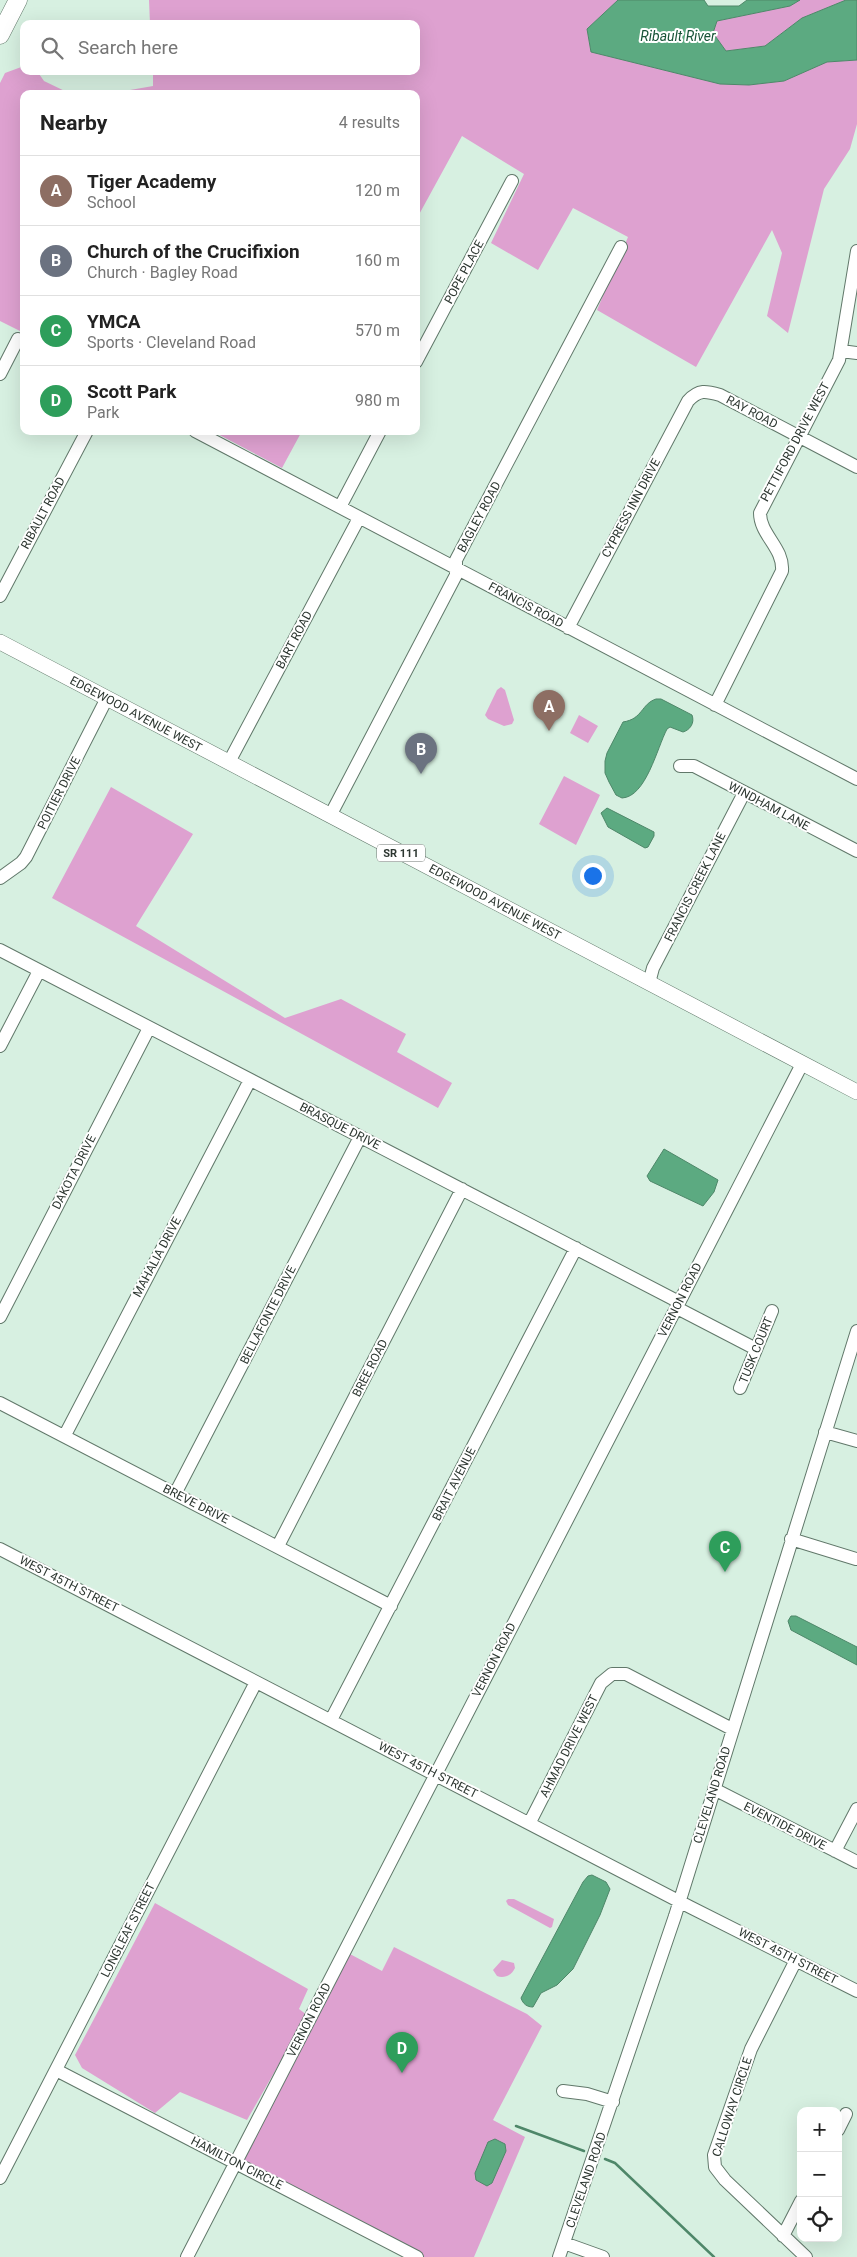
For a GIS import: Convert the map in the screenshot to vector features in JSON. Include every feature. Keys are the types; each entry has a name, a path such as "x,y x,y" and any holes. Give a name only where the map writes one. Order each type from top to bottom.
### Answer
{"highway":[{"path":"0,35 18,0"}],"main road":[{"name":"EDGEWOOD AVENUE WEST","path":"0,642 857,1092"}],"street":[{"name":"POPE PLACE","path":"420,354 512,181"},
{"name":"BAGLEY ROAD","path":"330,816 456,575 456,560 621,247"},
{"name":"PETTIFORD DRIVE WEST","path":"715,705 782,571 780,555 762,527 760,513 798,436 839,360 857,251"},
{"path":"0,374 18,339"},
{"path":"841,350 857,353"},
{"name":"RAY ROAD","path":"699,392 706,391 720,395 857,466"},
{"name":"CYPRESS INN DRIVE","path":"568,628 688,401 699,392"},
{"name":"RIBAULT ROAD","path":"0,596 85,435"},
{"name":"FRANCIS ROAD","path":"203,435 857,779"},
{"path":"340,507 378,435"},
{"name":"BART ROAD","path":"229,762 359,518"},
{"name":"POITIER DRIVE","path":"0,878 21,863 26,857 107,698"},
{"name":"WINDHAM LANE","path":"680,766 694,766 857,851"},
{"name":"FRANCIS CREEK LANE","path":"649,983 653,968 744,793"},
{"name":"BRASQUE DRIVE","path":"0,950 576,1248 756,1350"},
{"path":"0,1046 39,971"},
{"name":"DAKOTA DRIVE","path":"0,1317 149,1028"},
{"name":"VERNON ROAD","path":"187,2257 802,1064"},
{"name":"MAHALIA DRIVE","path":"64,1435 250,1080"},
{"name":"BELLAFONTE DRIVE","path":"176,1494 360,1137"},
{"name":"BREE ROAD","path":"278,1546 462,1189"},
{"name":"BRAIT AVENUE","path":"331,1720 576,1248"},
{"name":"TUSK COURT","path":"740,1388 772,1311"},
{"name":"CLEVELAND ROAD","path":"559,2257 613,2102 679,1901 857,1331"},
{"name":"BREVE DRIVE","path":"0,1403 278,1546 390,1606"},
{"path":"826,1432 857,1440"},
{"path":"791,1539 856,1559"},
{"name":"WEST 45TH STREET","path":"0,1549 530,1822 679,1901 857,1991"},
{"name":"AHMAD DRIVE WEST","path":"530,1822 601,1683 612,1674 626,1674 732,1729"},
{"name":"LONGLEAF STREET","path":"0,2178 256,1682"},
{"name":"EVENTIDE DRIVE","path":"714,1789 857,1862"},
{"path":"835,1851 857,1809"},
{"name":"CALLOWAY CIRCLE","path":"796,1960 751,2049 714,2155 715,2167 725,2180 806,2257"},
{"name":"HAMILTON CIRCLE","path":"56,2070 417,2257"},
{"path":"563,2091 587,2094 613,2102"},
{"path":"842,2122 846,2114"},
{"path":"783,2236 797,2210"},
{"path":"564,2243 603,2257"}],"shaded area":[{"path":"149,0 618,0 587,29 591,52 720,84 749,85 784,81 827,62 857,60 857,124 850,149 824,189 788,333 767,316 782,253 772,230 696,367 597,310 628,237 573,208 538,270 491,243 524,174 462,136 420,213 420,90 130,90 153,86 153,75 420,75 420,20 150,20"},
{"path":"800,0 846,0 802,18 765,46 726,51 713,33 717,21 790,6"},
{"path":"20,67 20,75 40,75 44,81 63,90 20,90 20,331 0,321 0,83 5,73"},
{"path":"220,435 300,435 282,468"},
{"path":"501,687 505,690 514,720 512,724 504,726 488,719 485,715 497,690"},
{"path":"579,715 598,726 588,743 570,733"},
{"path":"564,776 600,795 576,845 539,824"},
{"path":"111,787 193,834 136,926 285,1018 341,999 406,1034 397,1052 452,1083 438,1108 52,898"},
{"path":"514,1899 554,1919 552,1927 550,1928 508,1905 506,1901"},
{"path":"155,1903 308,1989 299,2009 307,2015 247,2120 180,2092 155,2113 82,2068 75,2055"},
{"path":"394,1947 527,2014 542,2026 493,2120 525,2137 474,2257 424,2257 241,2161 348,1953 382,1971"},
{"path":"502,1960 514,1963 515,1968 505,1977 497,1976 493,1970"}],"water":[{"name":"Ribault River","path":"618,0 704,0 708,6 739,6 747,0 800,0 790,6 717,21 713,33 726,51 765,46 802,18 846,0 857,0 857,60 827,62 784,81 749,85 720,84 591,52 587,29"},
{"path":"656,699 661,699 692,715 692,723 690,728 683,732 670,727 667,729 644,781 630,796 622,798 616,795 605,773 607,753 623,722 634,718 647,704"},
{"path":"607,808 654,832 648,847 645,848 608,827 601,813"},
{"path":"664,1149 718,1180 714,1192 703,1206 650,1181 647,1176"},
{"path":"791,1616 796,1616 857,1647 857,1665 791,1630 788,1621"},
{"path":"592,1875 606,1882 610,1889 600,1915 573,1969 557,1985 541,1993 533,2007 527,2006 521,1998 583,1882 588,1876"},
{"path":"495,2139 505,2144 506,2151 492,2183 487,2186 476,2180 475,2173 488,2142"}],"waterway":[{"path":"516,2126 584,2151"},
{"path":"605,2159 615,2163 714,2257"}],"place":[{"name":"Tiger Academy","path":"549,731"},
{"name":"Church of the Crucifixion","path":"421,774"},
{"name":"YMCA","path":"725,1572"},
{"name":"Scott Park","path":"402,2073"}]}
